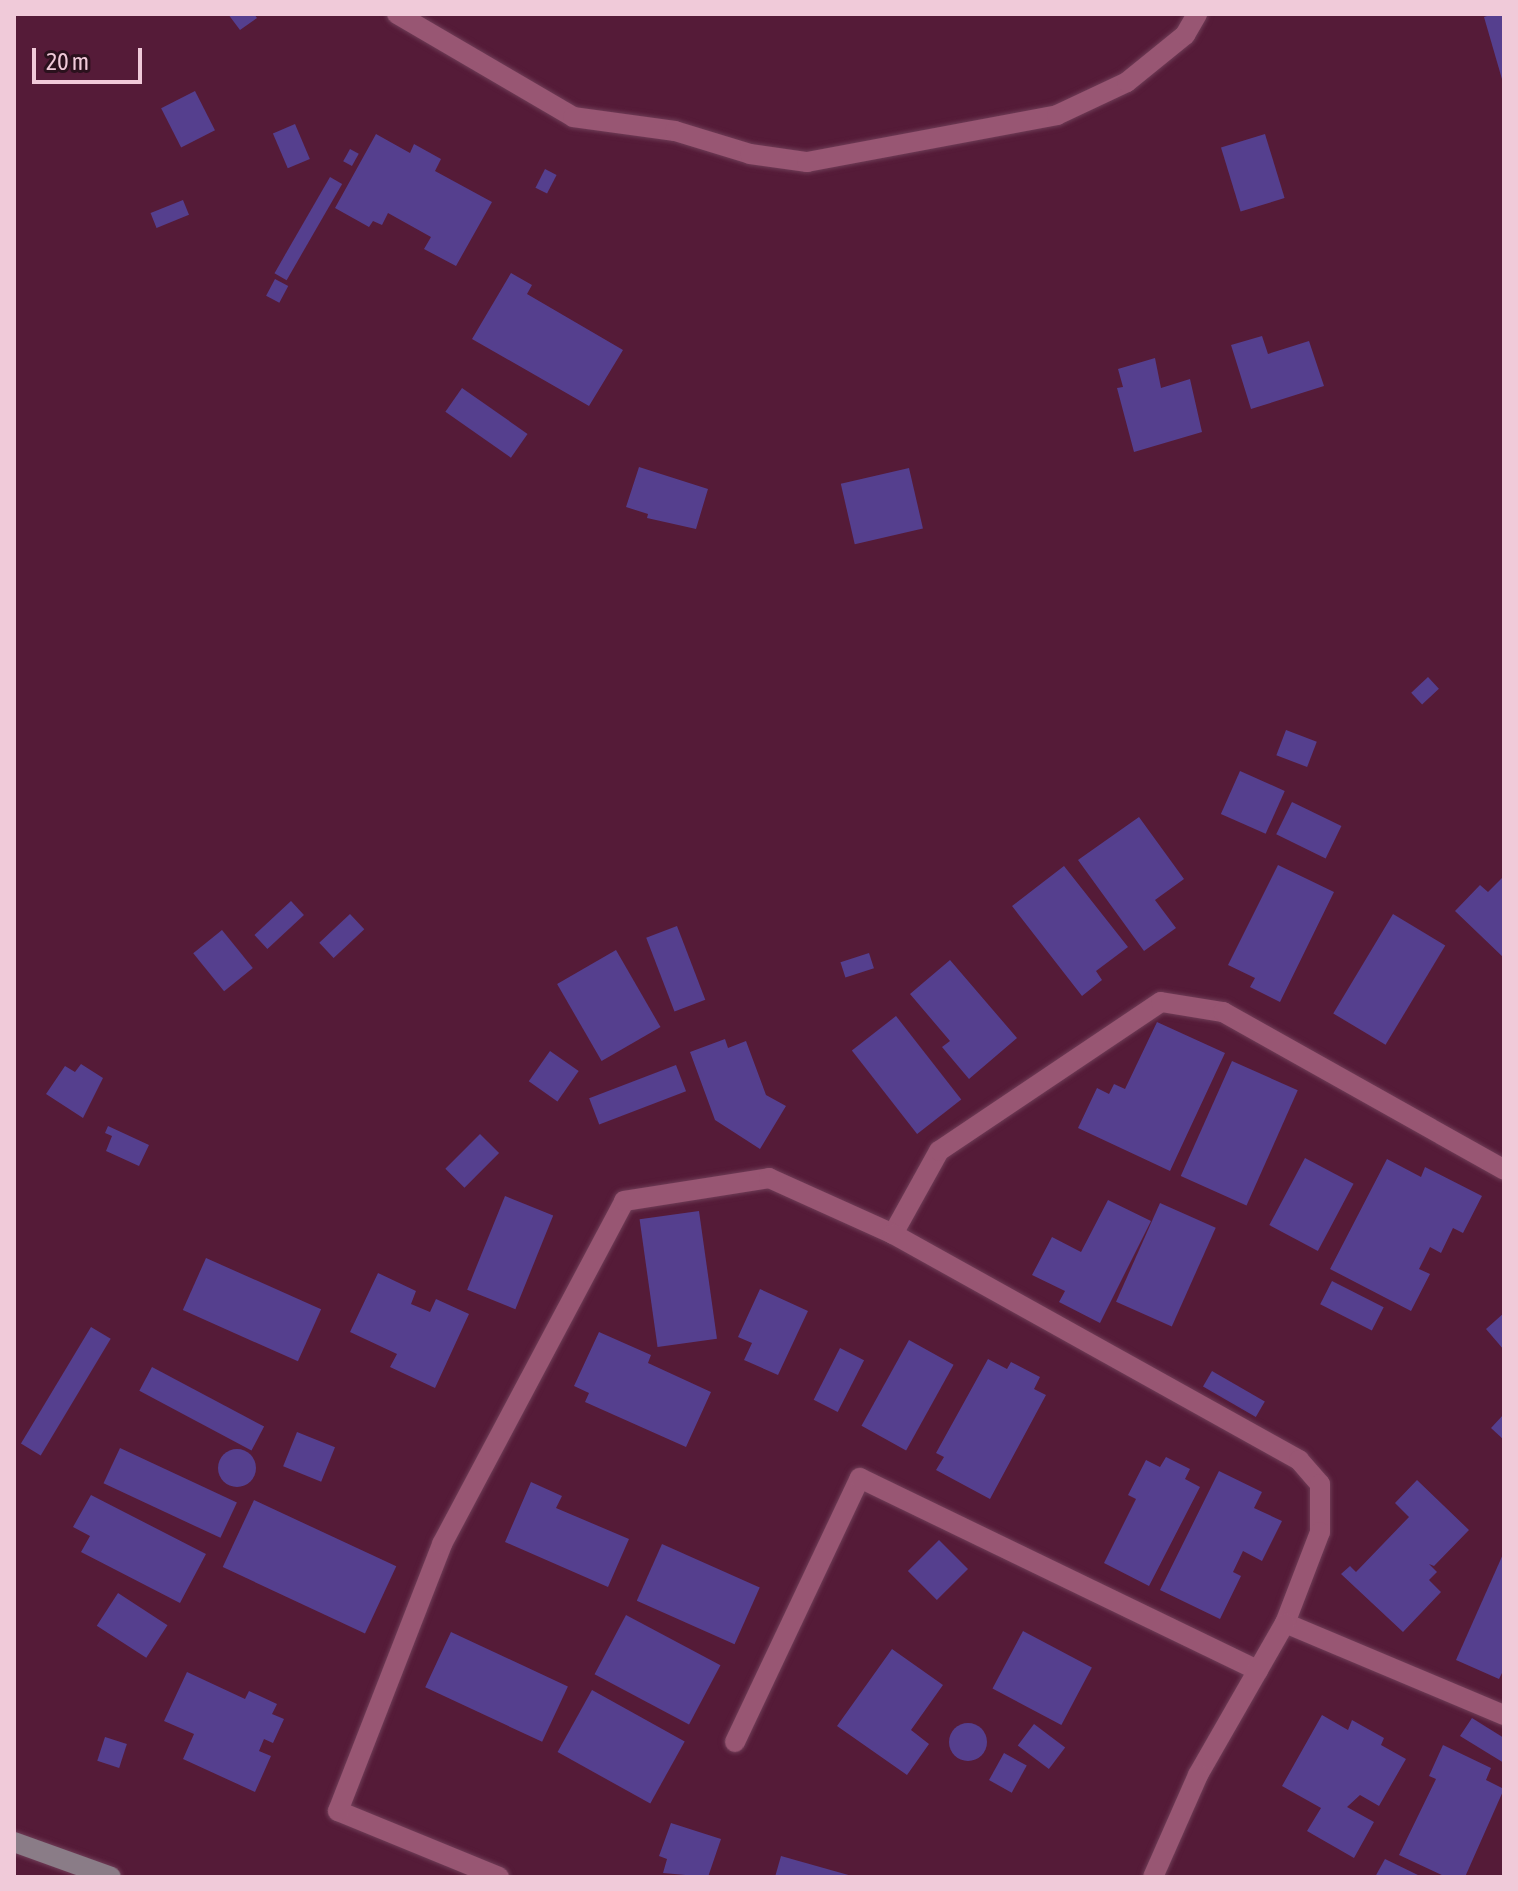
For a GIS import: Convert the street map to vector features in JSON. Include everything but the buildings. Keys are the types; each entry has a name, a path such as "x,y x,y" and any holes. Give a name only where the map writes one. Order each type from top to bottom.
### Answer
{"main road":[{"path":"14,1842 111,1877"}],"street":[{"path":"397,14 573,117 675,131 750,154 807,162 1057,115 1127,82 1185,35 1197,14"},
{"path":"893,1234 939,1151 1161,1002 1223,1012 1504,1170"},
{"path":"499,1877 338,1811 442,1544 624,1201 769,1178 893,1234 1311,1470 1320,1484 1323,1517 1285,1623 1198,1775 1153,1877"},
{"path":"735,1742 860,1478 1258,1670"},
{"path":"1285,1623 1504,1715"}]}
